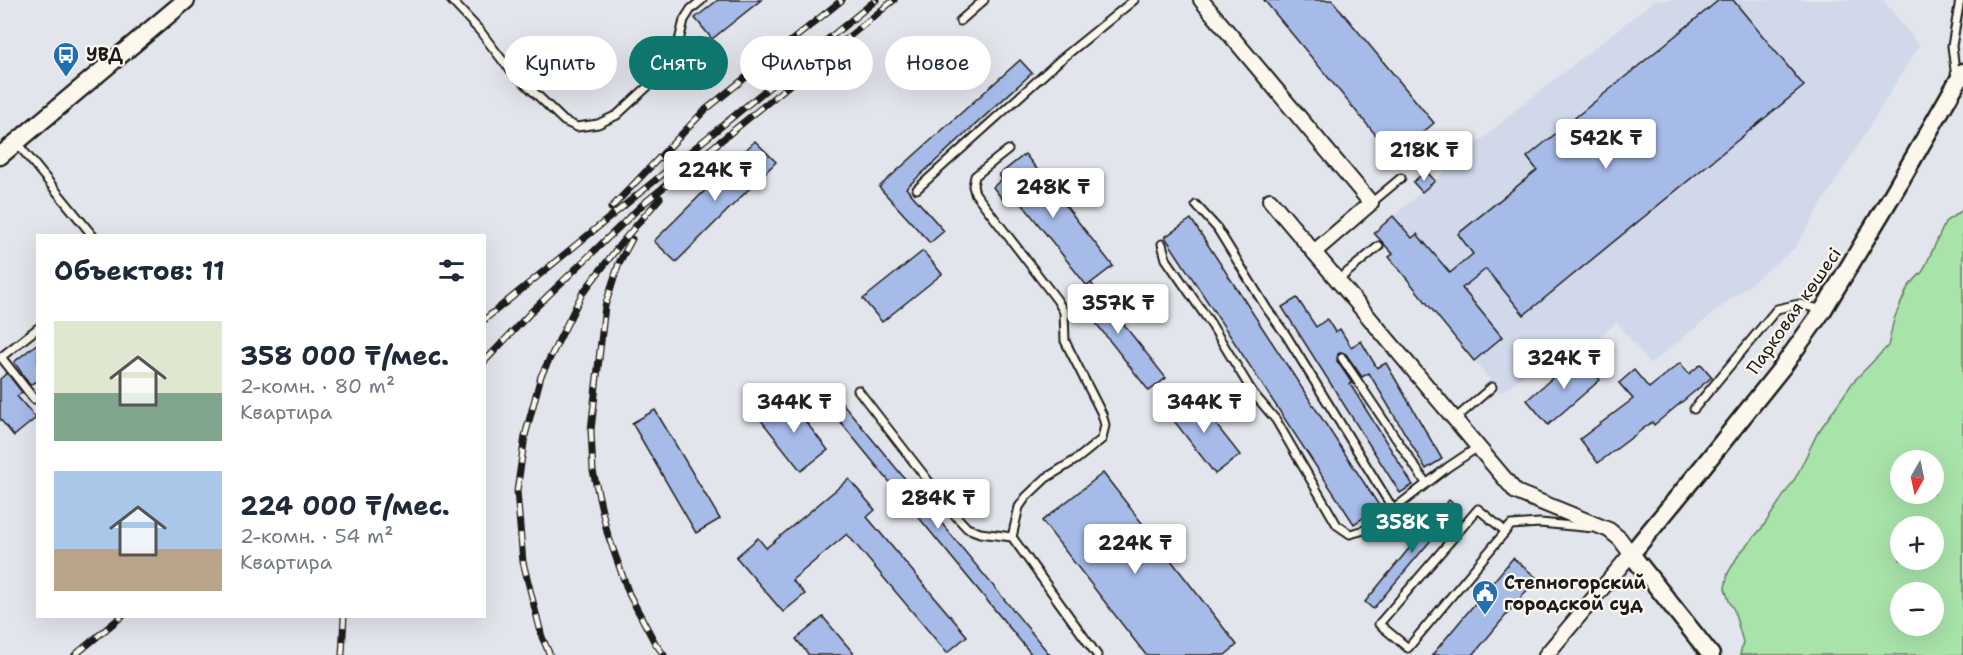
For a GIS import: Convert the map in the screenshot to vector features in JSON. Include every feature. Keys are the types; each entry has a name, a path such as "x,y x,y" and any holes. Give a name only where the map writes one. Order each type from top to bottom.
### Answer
{"street":[{"path":"0,156 186,0"},
{"path":"1201,0 1371,204 1314,252"},
{"name":"Парковая көшесі","path":"1631,554 1784,365 1822,310 1892,197 1960,78"},
{"path":"1270,200 1516,492 1609,530 1620,539 1711,655"},
{"path":"1546,655 1631,554"}],"lane":[{"path":"450,0 480,31 506,65 564,121 577,127 598,124 618,115 671,65 680,41 684,20 691,9 702,0"},
{"path":"960,21 984,0"},
{"path":"917,189 1059,61 1134,0"},
{"path":"1960,0 1952,46 1960,78"},
{"path":"17,143 91,234"},
{"path":"1008,150 975,176 973,186 975,193 1064,312 1065,341 1102,414 1105,425 1102,439 1077,459 1046,478 1026,497 1019,507 1012,537"},
{"path":"1371,204 1401,178"},
{"path":"1196,205 1217,228 1394,509"},
{"path":"1162,244 1166,259 1211,324 1253,393 1276,420 1337,525 1350,534 1368,529 1426,483 1478,447"},
{"path":"1338,280 1379,246"},
{"path":"1694,409 1777,309 1799,304 1822,310"},
{"path":"34,399 1,357 36,330"},
{"path":"1342,358 1426,483"},
{"path":"1455,419 1492,387"},
{"path":"858,390 967,528 980,533 1012,537 1097,655"},
{"path":"1505,531 1478,509 1379,624 1408,648 1511,525 1540,523 1609,530"}],"shaded area":[{"path":"1655,0 1883,0 1919,45 1795,248 1650,364 1617,322 1595,340 1563,343 1501,393 1389,257 1393,253 1374,233 1516,110"}],"green space":[{"path":"1963,210 1963,655 1740,655 1743,642 1725,588 1728,573 1739,554 1762,528 1796,477 1817,434 1853,382 1888,346 1894,319 1908,287 1923,271 1946,221"}],"building":[{"path":"718,0 761,0 716,36 710,36 695,18"},
{"path":"1264,0 1332,0 1434,123 1394,157"},
{"path":"1719,0 1733,0 1804,86 1524,315 1486,269 1462,288 1502,337 1474,361 1389,257 1393,254 1374,233 1393,216 1412,238 1417,234 1450,273 1473,254 1458,234 1537,170 1527,157"},
{"path":"1020,60 1032,73 906,188 944,231 930,243 879,187 987,90 991,90 991,86"},
{"path":"755,141 776,162 676,262 654,241"},
{"path":"1025,154 1113,266 1087,286 1016,196 1006,204 993,187 1002,179 999,175"},
{"path":"1426,171 1435,181 1422,192 1413,182"},
{"path":"1191,219 1380,507 1354,524 1165,237"},
{"path":"923,251 942,274 882,322 863,299"},
{"path":"1091,283 1166,378 1149,391 1092,318 1087,322 1070,300"},
{"path":"1297,298 1316,327 1327,319 1335,332 1340,329 1351,347 1361,341 1377,368 1386,363 1442,459 1426,469 1369,373 1362,377 1346,354 1342,352 1338,354 1337,361 1352,383 1350,384 1413,485 1400,493 1282,307"},
{"path":"36,345 36,381 30,385 14,362"},
{"path":"1579,355 1600,380 1548,425 1527,400"},
{"path":"1680,363 1689,374 1701,364 1712,377 1654,425 1652,422 1598,463 1580,439 1633,399 1619,383 1634,370 1649,388"},
{"path":"7,373 22,392 17,396 36,418 14,436 0,419 0,379"},
{"path":"1192,394 1240,455 1215,474 1168,413"},
{"path":"787,398 828,450 801,471 760,419"},
{"path":"839,399 1050,655 1032,655 829,408"},
{"path":"655,410 720,519 696,533 632,423"},
{"path":"1103,473 1237,645 1225,655 1146,655 1042,521"},
{"path":"849,479 875,510 867,517 967,636 947,653 847,534 792,580 805,594 783,612 736,557 758,538 766,548"},
{"path":"1449,500 1458,508 1373,609 1365,602"},
{"name":"Степногорский городской суд","path":"1513,558 1537,578 1473,655 1432,655"},
{"path":"823,617 855,655 809,655 796,639"}],"railway":[{"path":"611,208 704,111 842,0"},
{"path":"486,318 876,0"},
{"path":"486,360 533,310 643,204 894,0"},
{"path":"550,655 542,637 523,562 517,491 525,436 541,376 582,294 660,198"},
{"path":"632,239 619,263 605,306 591,430 593,471 607,532 629,594 655,643 664,655"},
{"path":"75,655 120,618"},
{"path":"342,655 344,618"}],"place":[{"name":"УВД","path":"66,78"},
{"name":"Степногорский городской суд","path":"1485,616"}]}
